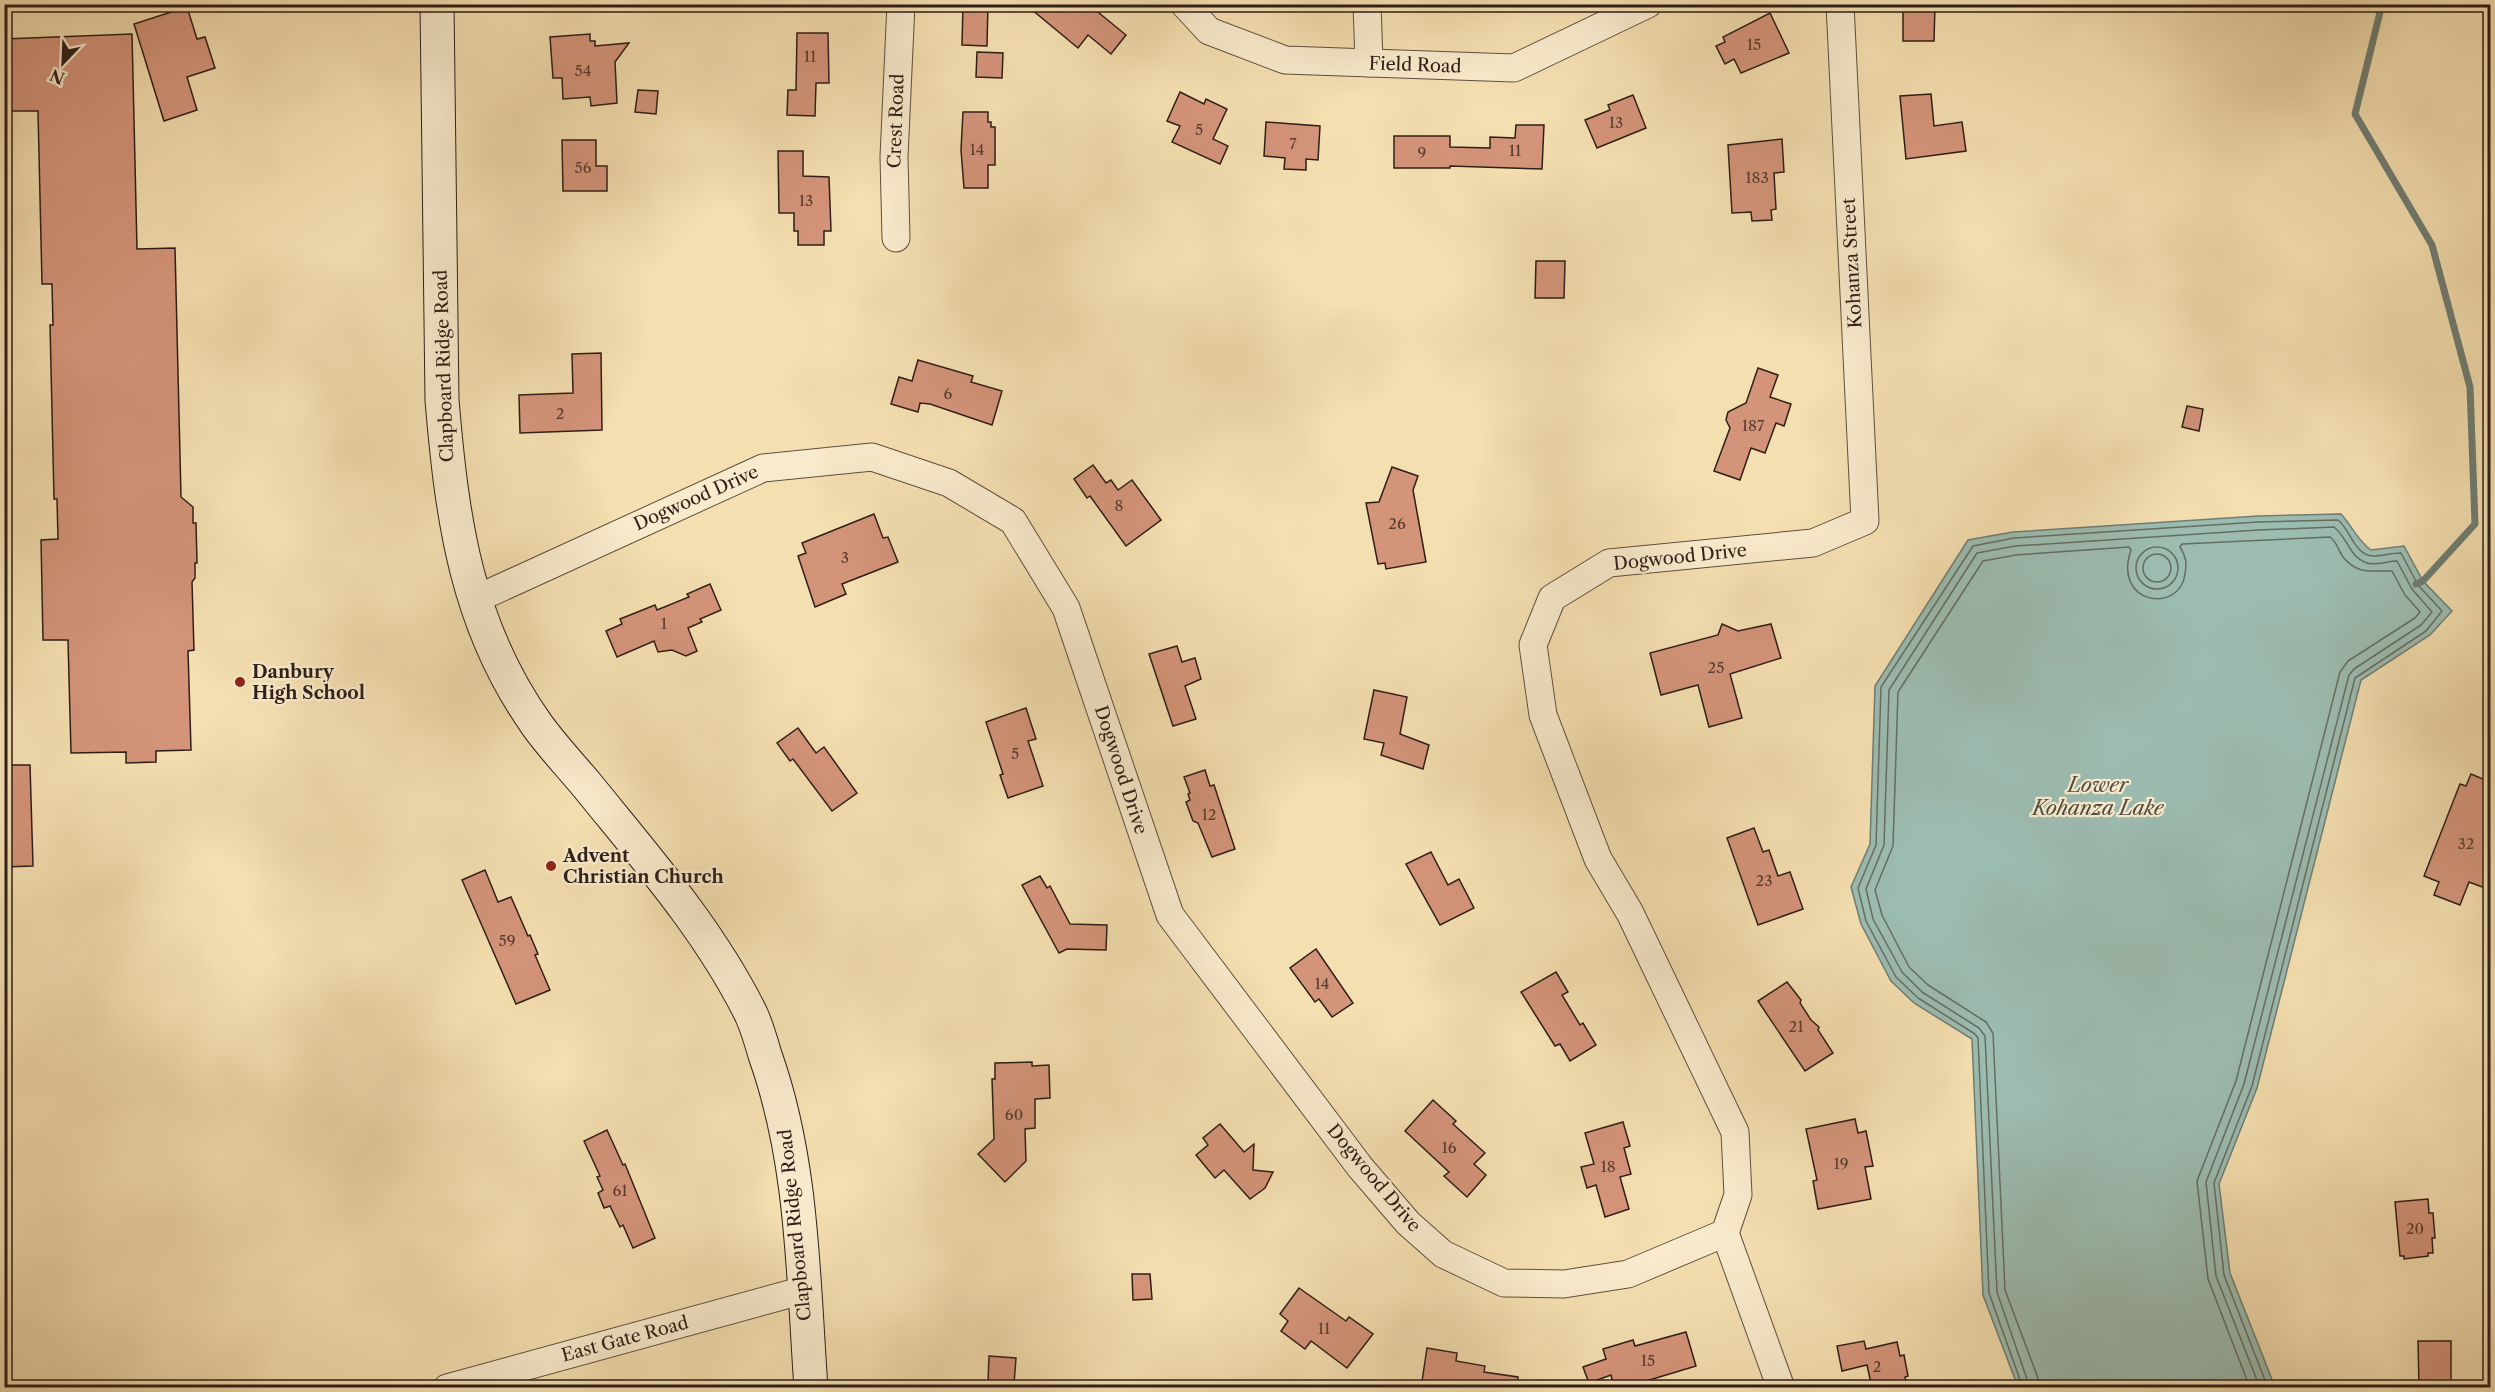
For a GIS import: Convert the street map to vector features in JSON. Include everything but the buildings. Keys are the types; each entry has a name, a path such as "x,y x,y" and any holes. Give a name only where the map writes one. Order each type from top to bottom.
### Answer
{"main road":[{"name":"Clapboard Ridge Road","path":"437,4 442,400 447,463 457,533 474,600 500,662 537,724 699,928 712,946 751,1015 777,1087 792,1156 811,1388"}],"street":[{"name":"Crest Road","path":"896,238 894,157 901,4"},
{"name":"Field Road","path":"1184,4 1209,31 1285,60 1514,68 1648,4"},
{"path":"1367,4 1369,63"},
{"name":"Kohanza Street","path":"1840,4 1865,521"},
{"name":"Dogwood Drive","path":"474,600 763,468 872,457 949,483 1013,521 1066,608 1170,915 1360,1167 1408,1223 1443,1254 1504,1283 1564,1284 1628,1274 1725,1233 1738,1195 1735,1132 1630,913 1598,859 1542,715 1533,645 1552,598 1609,563 1814,543 1865,521"},
{"path":"1725,1233 1781,1388"},
{"name":"East Gate Road","path":"447,1388 804,1290"}],"water":[{"name":"Lower Kohanza Lake","path":"2341,514 2371,550 2404,546 2423,581 2452,611 2430,635 2361,680 2257,1088 2219,1184 2230,1273 2275,1387 2018,1387 1983,1295 1972,1039 1914,1003 1891,981 1861,924 1851,887 1870,844 1875,686 1968,540 2013,532 2258,516"}],"waterway":[{"path":"2382,4 2355,114 2432,245 2470,387 2475,524 2423,581 2416,584"}],"place":[{"name":"Danbury High School","path":"240,682"},
{"name":"Advent Christian Church","path":"551,866"}]}
